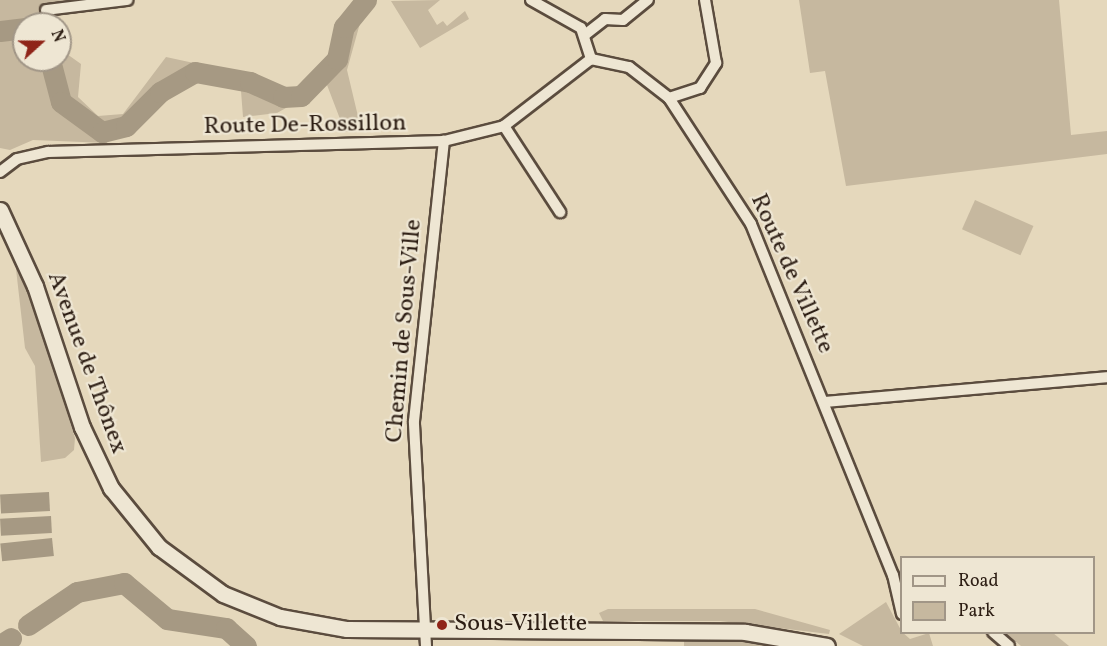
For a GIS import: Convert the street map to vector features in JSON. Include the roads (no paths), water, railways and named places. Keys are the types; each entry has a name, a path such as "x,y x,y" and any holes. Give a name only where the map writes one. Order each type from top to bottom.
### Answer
{"main road":[{"name":"Avenue de Thônex","path":"0,210 34,286 96,461 153,541 204,582 280,617 347,629 425,639 746,632 827,646"}],"street":[{"path":"46,10 128,0"},
{"path":"531,0 574,21 586,34 591,59"},
{"path":"586,34 605,19 623,20 648,0"},
{"path":"669,98 700,88 716,63 705,0"},
{"name":"Route de Villette","path":"591,59 629,67 669,98 751,224 893,575 900,605"},
{"name":"Route De-Rossillon","path":"0,172 18,159 48,152 444,141 504,126 591,59"},
{"path":"504,126 560,212"},
{"name":"Chemin de Sous-Ville","path":"425,639 414,421 444,141"},
{"path":"824,402 1107,377"},
{"path":"994,634 1009,646"}],"waterway":[{"path":"53,72 61,102 102,132 126,126 160,92 195,72 250,82 283,97 301,96 337,59 344,27 366,0"},
{"path":"0,31 12,30"},
{"path":"28,625 77,592 124,583 167,619 226,628 246,646"},
{"path":"0,645 11,638"}],"place":[{"name":"Sous-Villette","path":"442,625"}]}
